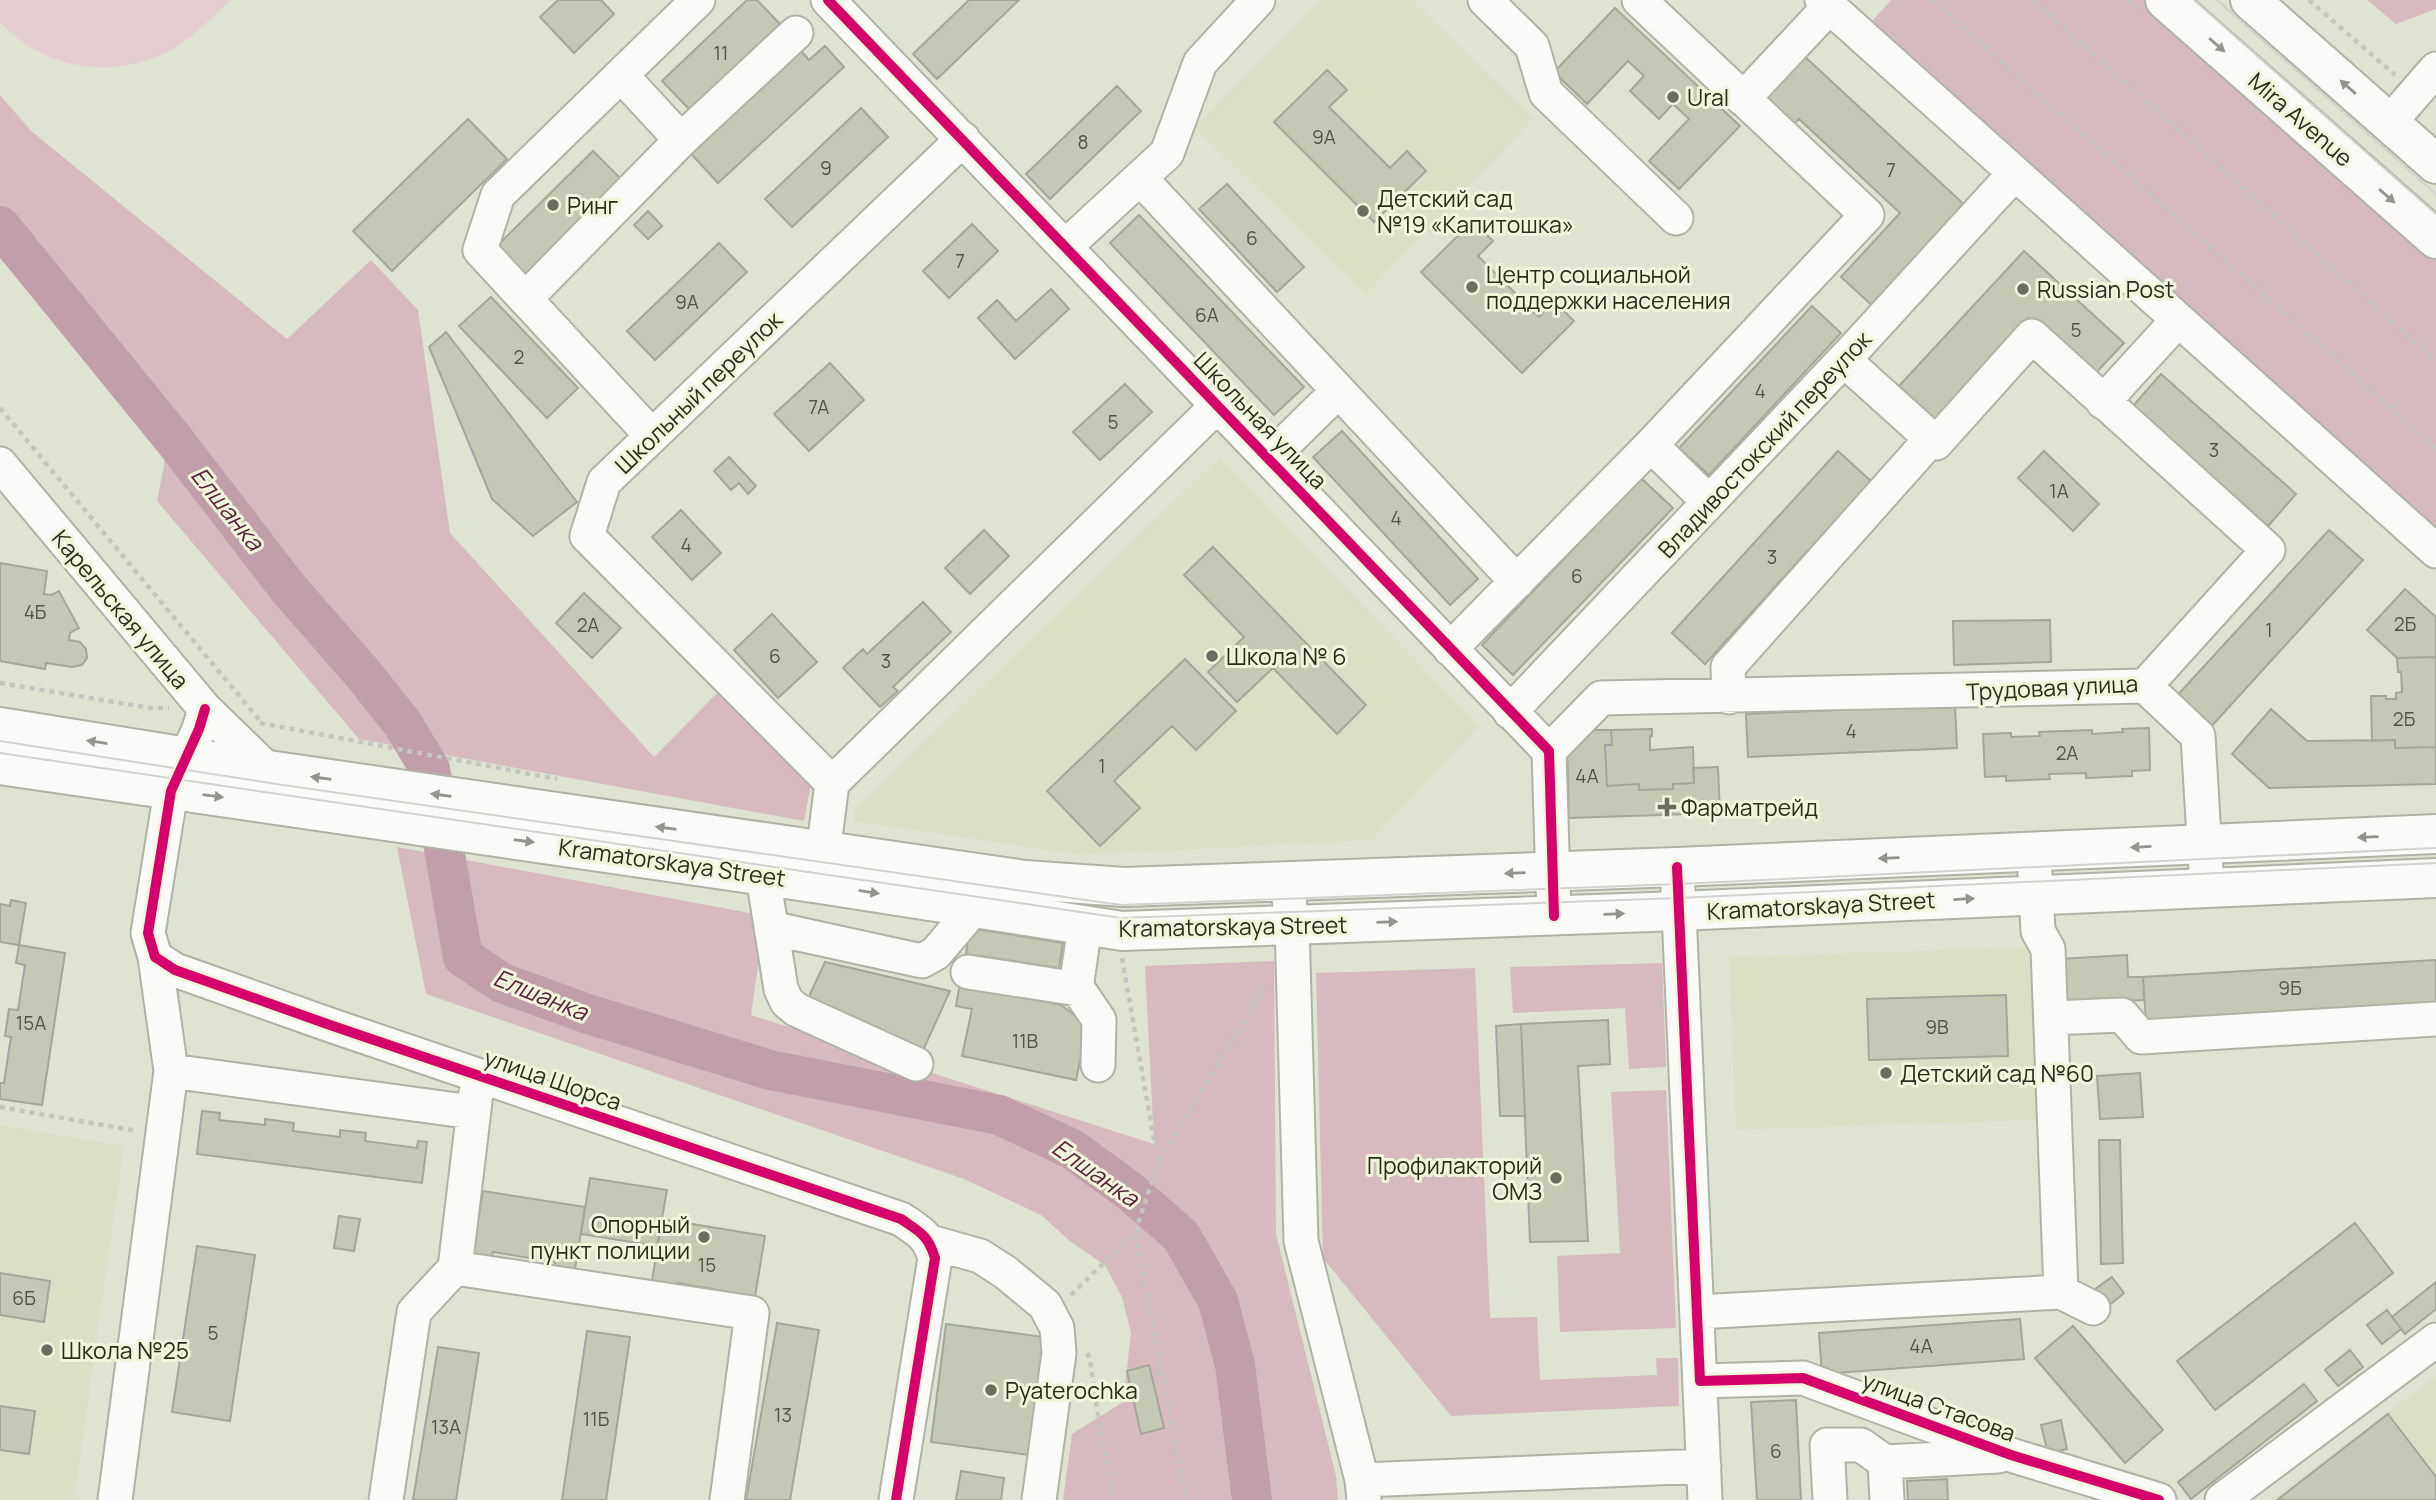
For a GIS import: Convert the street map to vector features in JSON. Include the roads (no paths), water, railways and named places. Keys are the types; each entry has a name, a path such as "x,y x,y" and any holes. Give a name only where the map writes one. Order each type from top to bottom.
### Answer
{"main road":[{"name":"Mira Avenue","path":"2165,0 2436,239"},
{"path":"2250,0 2436,164"},
{"name":"Kramatorskaya Street","path":"0,727 306,808 386,804"},
{"name":"Kramatorskaya Street","path":"0,765 179,774 268,770 386,804 742,861 1111,886 1552,872 2436,834"},
{"name":"Kramatorskaya Street","path":"822,868 974,908 1085,926 1122,931 1292,933 1554,916 2436,878"}],"street":[{"path":"652,436 480,250 498,195 698,0"},
{"name":"Школьная улица","path":"828,0 1549,751"},
{"path":"1066,246 1167,153 1200,63 1258,0"},
{"path":"1485,0 1532,46 1546,93 1676,218"},
{"path":"1450,649 1651,445 1867,215 1639,0"},
{"path":"1742,99 1826,4 2436,551"},
{"path":"525,299 681,140 796,33"},
{"path":"621,75 681,140"},
{"path":"2389,122 2426,81"},
{"name":"Школьный переулок","path":"832,783 587,536 604,482 963,139"},
{"name":"Владивостокский переулок","path":"1510,712 1844,359 2015,173"},
{"path":"1140,178 1517,582"},
{"path":"2103,402 2178,320"},
{"name":"Трудовая улица","path":"1549,751 1601,698 2145,687 2269,550 2032,336 1936,443 1931,439"},
{"path":"1729,697 1728,667 1931,439 1844,359"},
{"path":"1269,459 1338,391"},
{"path":"822,868 832,783 1218,405"},
{"path":"1651,445 1709,502"},
{"name":"Карельская улица","path":"0,464 205,709 306,808"},
{"path":"2145,687 2198,736 2207,888"},
{"path":"122,1499 171,1071 155,957 148,933 179,774 205,709"},
{"path":"1549,751 1554,916"},
{"path":"2034,852 2038,931 2048,949 2061,1292"},
{"path":"742,861 771,928 781,989 787,1002 797,1010 916,1063"},
{"path":"1677,867 1706,1500"},
{"path":"1287,881 1292,933 1301,1241 1363,1490 1704,1466"},
{"path":"771,928 922,961 936,953 974,908"},
{"path":"1085,926 1077,981 1078,989 1099,1020 1098,1066"},
{"name":"улица Щорса","path":"155,957 175,970 901,1219 930,1242"},
{"path":"968,972 1078,989"},
{"path":"2051,1018 2122,1014 2141,1037 2436,1019"},
{"path":"171,1071 472,1112"},
{"path":"386,1500 414,1312 455,1268 472,1112 480,1076"},
{"path":"930,1242 980,1256 1005,1272 1045,1305 1057,1328 1059,1353 1039,1500"},
{"path":"896,1500 935,1258 930,1242"},
{"path":"455,1268 752,1313 727,1500"},
{"path":"1697,1312 2061,1292 2092,1308"},
{"path":"2222,1500 2436,1340"},
{"name":"улица Стасова","path":"1700,1381 1803,1378 2011,1455 2160,1500"},
{"path":"1830,1500 1827,1445 1861,1445 1885,1462 2011,1455"},
{"path":"1885,1462 1887,1500"}],"waterway":[{"name":"Елшанка","path":"0,226 175,441 288,588 402,723 430,769 463,957 502,983 588,1014 770,1070 999,1115 1072,1149 1132,1193 1181,1236 1218,1301 1235,1365 1252,1500"}],"tram line":[{"path":"2194,0 2436,214"},
{"path":"2217,0 2436,194"},
{"path":"0,741 283,785 1121,905 1678,884 2436,848"},
{"path":"0,753 1121,918 1678,898 2436,863"}],"place":[{"name":"Ural","path":"1673,97"},
{"name":"Ринг","path":"553,205"},
{"name":"Детский сад №19 «Капитошка»","path":"1363,211"},
{"name":"Центр социальной поддержки населения","path":"1472,287"},
{"name":"Russian Post","path":"2023,289"},
{"name":"Школа № 6","path":"1212,656"},
{"name":"Фарматрейд","path":"1667,807"},
{"name":"Детский сад №60","path":"1886,1073"},
{"name":"Профилакторий ОМЗ","path":"1556,1178"},
{"name":"Опорный пункт полиции","path":"704,1237"},
{"name":"Школа №25","path":"47,1350"},
{"name":"Pyaterochka","path":"991,1390"}]}
